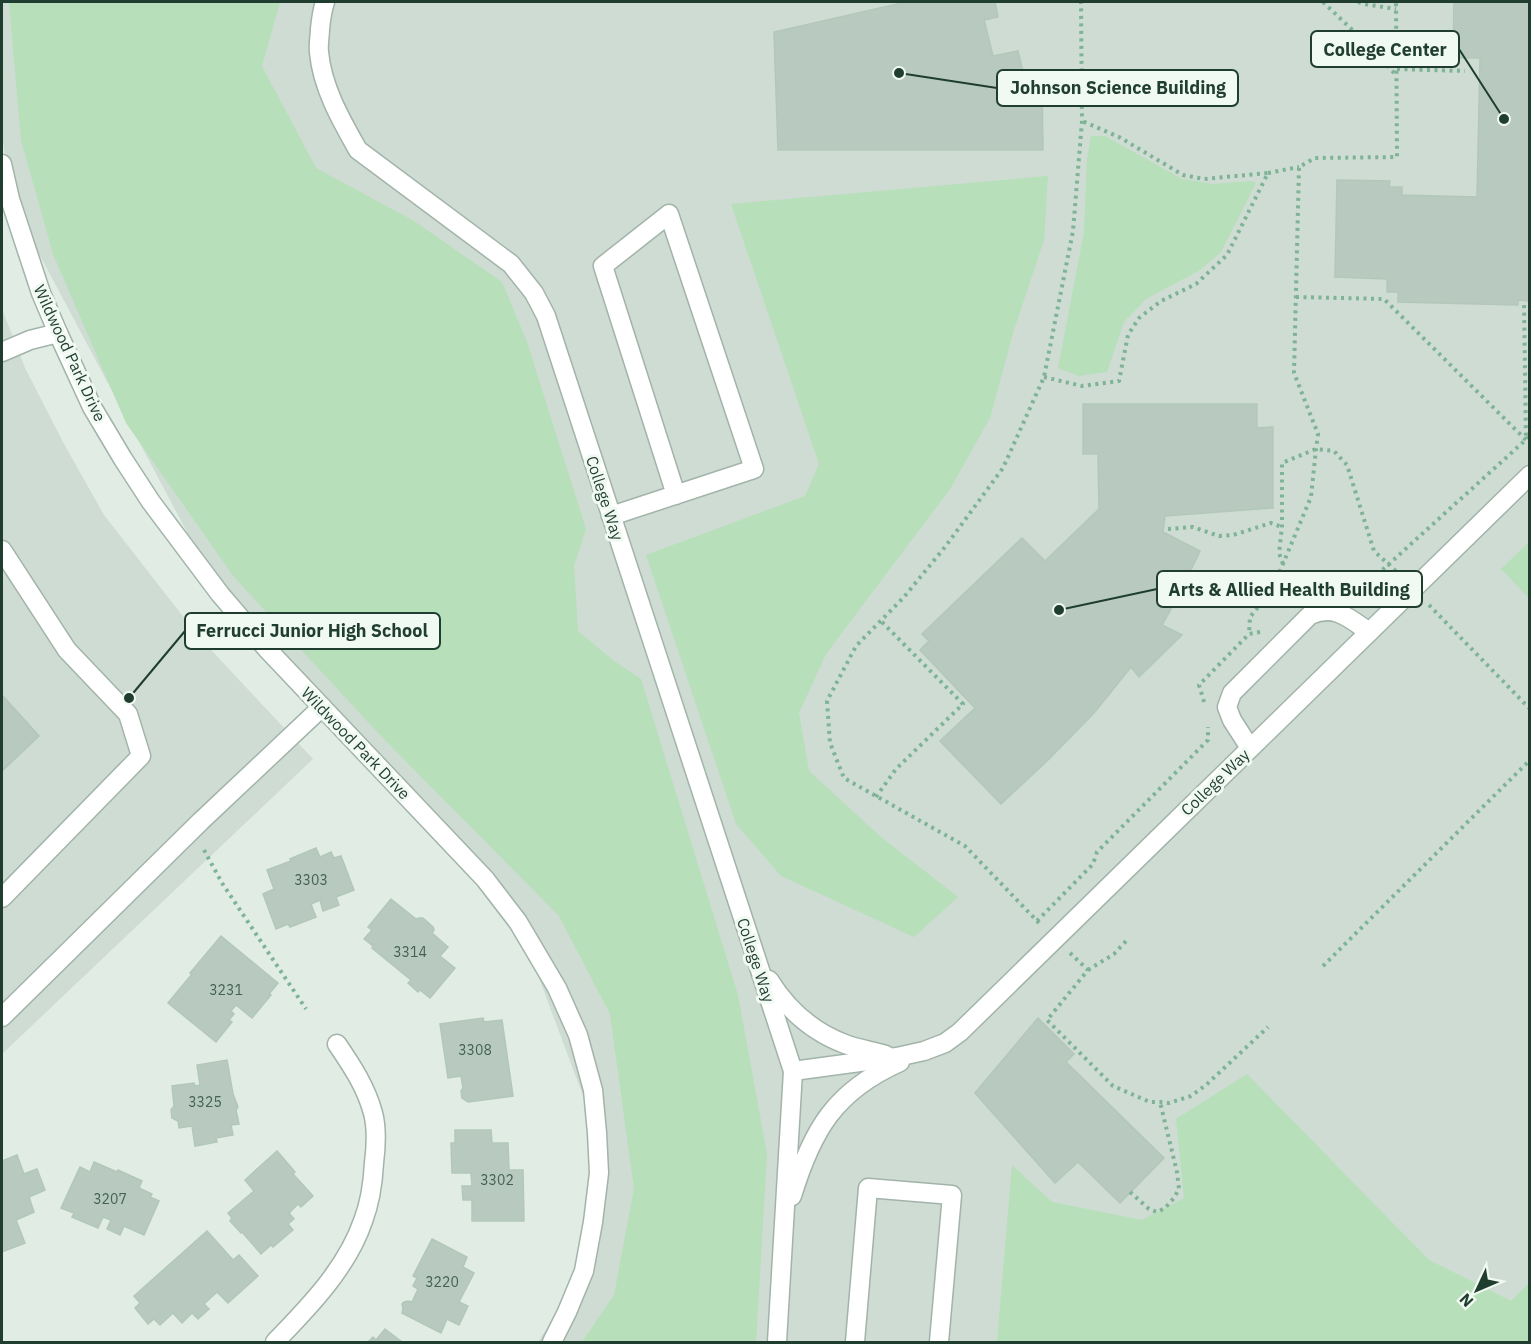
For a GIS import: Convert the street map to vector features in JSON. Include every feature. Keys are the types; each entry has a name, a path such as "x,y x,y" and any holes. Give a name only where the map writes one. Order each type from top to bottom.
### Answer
{"street":[{"name":"College Way","path":"325,2 322,10 318,51 324,77 346,129 358,150 511,264 534,293 546,316 793,1071 924,1052 945,1043 960,1032 1530,474"},
{"name":"Wildwood Park Drive","path":"2,164 10,199 41,293 57,333 92,407 151,502 267,649 485,879 518,922 557,988 578,1035 593,1090 599,1173 584,1271 552,1342"},
{"path":"611,516 676,495 754,469 669,214 603,266 676,495"},
{"path":"2,352 30,340 57,333"},
{"path":"2,550 67,650 128,714 141,756 2,897"},
{"path":"1250,748 1232,720 1227,707 1232,693 1310,615 1333,610 1369,632"},
{"path":"2,1017 201,821 322,707"},
{"path":"755,957 788,1007 807,1023 823,1034 845,1044 897,1057"},
{"path":"276,1342 307,1309 348,1253 363,1221 373,1184 375,1149 373,1114 361,1081 337,1044"},
{"path":"784,1224 797,1179 813,1140 830,1113 862,1082 924,1052"},
{"path":"777,1342 793,1071"},
{"path":"855,1342 868,1188 952,1195 939,1342"}],"path":[{"path":"1081,2 1082,121 1073,231 1044,377 1003,468 945,547 904,597 856,646 827,701 830,743 844,778 965,846 1088,970"},
{"path":"1323,2 1366,43 1396,76"},
{"path":"1358,2 1396,9"},
{"path":"1082,121 1119,137 1183,175 1204,179 1268,173 1299,167 1315,158 1397,157 1396,2"},
{"path":"1396,69 1464,71"},
{"path":"1249,634 1250,617 1272,590 1311,497 1318,434 1294,373 1299,167"},
{"path":"1044,377 1082,386 1119,381 1128,335 1139,318 1161,301 1197,284 1227,255 1268,173"},
{"path":"1295,297 1384,299 1526,440"},
{"path":"1524,301 1527,350 1526,440"},
{"path":"1345,592 1357,593 1530,436"},
{"path":"1283,565 1279,553 1282,527 1282,464 1316,449 1334,451 1347,465 1374,550 1414,587 1530,709"},
{"path":"1168,528 1193,527 1219,536 1233,535 1271,523 1282,527"},
{"path":"876,797 896,770 963,704 881,621"},
{"path":"1206,708 1199,685 1249,634 1265,631"},
{"path":"1037,921 1093,864 1097,852 1208,740 1209,719"},
{"path":"1323,966 1530,760"},
{"path":"204,849 222,883 306,1009"},
{"path":"1128,939 1114,954 1088,970 1047,1020 1113,1086 1150,1102 1169,1103 1191,1096 1268,1027"},
{"path":"1130,1192 1149,1209 1157,1212 1165,1208 1179,1189 1160,1102"}],"shaded area":[{"path":"2,2 1529,2 1529,1342 538,1342 584,1271 597,1133 518,922 220,594 10,199 2,133"},
{"path":"2,309 25,368 104,515 199,637 313,759 2,1054"}],"green space":[{"path":"9,2 280,2 262,66 316,168 414,221 502,282 527,342 586,529 574,566 578,631 614,661 641,679 738,995 767,1154 756,1342 582,1342 614,1295 634,1189 610,1014 559,916 380,735 234,577 126,423 53,254 21,140"},
{"path":"1091,136 1105,136 1182,179 1213,184 1252,181 1256,183 1221,252 1200,270 1146,299 1124,322 1107,372 1079,376 1058,368 1084,232 1087,159"},
{"path":"1048,176 1044,240 1014,330 990,418 950,489 826,654 799,713 809,771 881,837 958,897 914,937 781,876 736,824 646,555 805,496 819,464 731,204"},
{"path":"1529,542 1529,598 1501,569"},
{"path":"1247,1074 1429,1260 1511,1301 1529,1283 1529,1342 997,1342 1012,1165 1052,1202 1142,1220 1184,1198 1176,1119"}],"building":[{"path":"906,2 995,2 998,17 984,20 993,56 1018,51 1027,89 1042,89 1043,150 778,150 774,32"},
{"path":"1454,2 1530,2 1530,301 1518,300 1518,305 1398,302 1398,292 1387,292 1387,279 1335,277 1337,180 1390,181 1389,187 1402,187 1402,195 1477,197 1480,58 1453,58"},
{"path":"1083,404 1257,404 1257,428 1273,427 1273,508 1165,516 1163,532 1200,551 1162,625 1182,635 1139,677 1131,667 1094,713 1001,804 940,741 975,708 920,650 929,641 922,634 1022,538 1045,561 1099,509 1098,454 1083,454"},
{"path":"2,695 39,736 2,771"},
{"path":"316,848 320,857 331,852 334,858 341,856 354,890 336,897 339,905 323,911 320,900 311,904 316,917 290,927 288,924 276,929 263,894 274,889 267,870"},
{"path":"391,899 416,919 423,918 433,927 432,933 448,947 440,956 455,968 430,998 420,990 418,992 408,983 411,980 364,939 372,930 368,927"},
{"path":"221,936 278,983 252,1018 236,1005 231,1011 234,1014 229,1020 232,1022 216,1042 168,1003"},
{"path":"483,1018 484,1022 502,1020 513,1096 468,1102 462,1098 461,1076 448,1078 440,1024"},
{"path":"1038,1018 1074,1054 1066,1062 1164,1158 1120,1203 1078,1162 1055,1183 975,1093"},
{"path":"227,1060 233,1094 238,1107 236,1110 239,1124 231,1125 233,1135 216,1138 217,1142 195,1146 192,1126 179,1128 178,1121 172,1118 171,1110 174,1106 172,1086 194,1083 195,1086 200,1085 197,1065"},
{"path":"455,1130 491,1130 492,1143 508,1143 509,1170 523,1170 524,1221 472,1221 472,1200 463,1200 462,1186 472,1186 471,1173 452,1173 451,1143 455,1143"},
{"path":"277,1151 295,1172 293,1174 313,1196 301,1207 298,1204 289,1213 294,1219 288,1224 293,1230 261,1254 230,1221 232,1218 228,1213 254,1191 245,1180"},
{"path":"17,1155 24,1174 37,1169 45,1190 29,1197 34,1212 16,1220 25,1243 2,1252 2,1161"},
{"path":"94,1162 142,1181 139,1188 152,1194 150,1197 159,1201 144,1235 124,1226 120,1235 107,1229 111,1220 103,1217 98,1228 72,1217 74,1213 61,1208 80,1167 90,1172"},
{"path":"207,1231 233,1260 239,1255 258,1276 228,1303 217,1292 204,1304 209,1309 198,1319 192,1313 182,1323 173,1313 160,1325 154,1319 148,1324 135,1308 140,1303 134,1296"},
{"path":"432,1239 467,1257 463,1267 474,1273 459,1302 468,1306 459,1325 447,1319 441,1333 402,1313 402,1304 412,1302 418,1289 413,1286 417,1278 413,1276"},
{"path":"385,1329 402,1342 368,1342 373,1337 376,1340"}],"place":[{"name":"Johnson Science Building","path":"899,73"},
{"name":"College Center","path":"1504,119"},
{"name":"Arts & Allied Health Building","path":"1059,610"},
{"name":"Ferrucci Junior High School","path":"129,698"}]}
